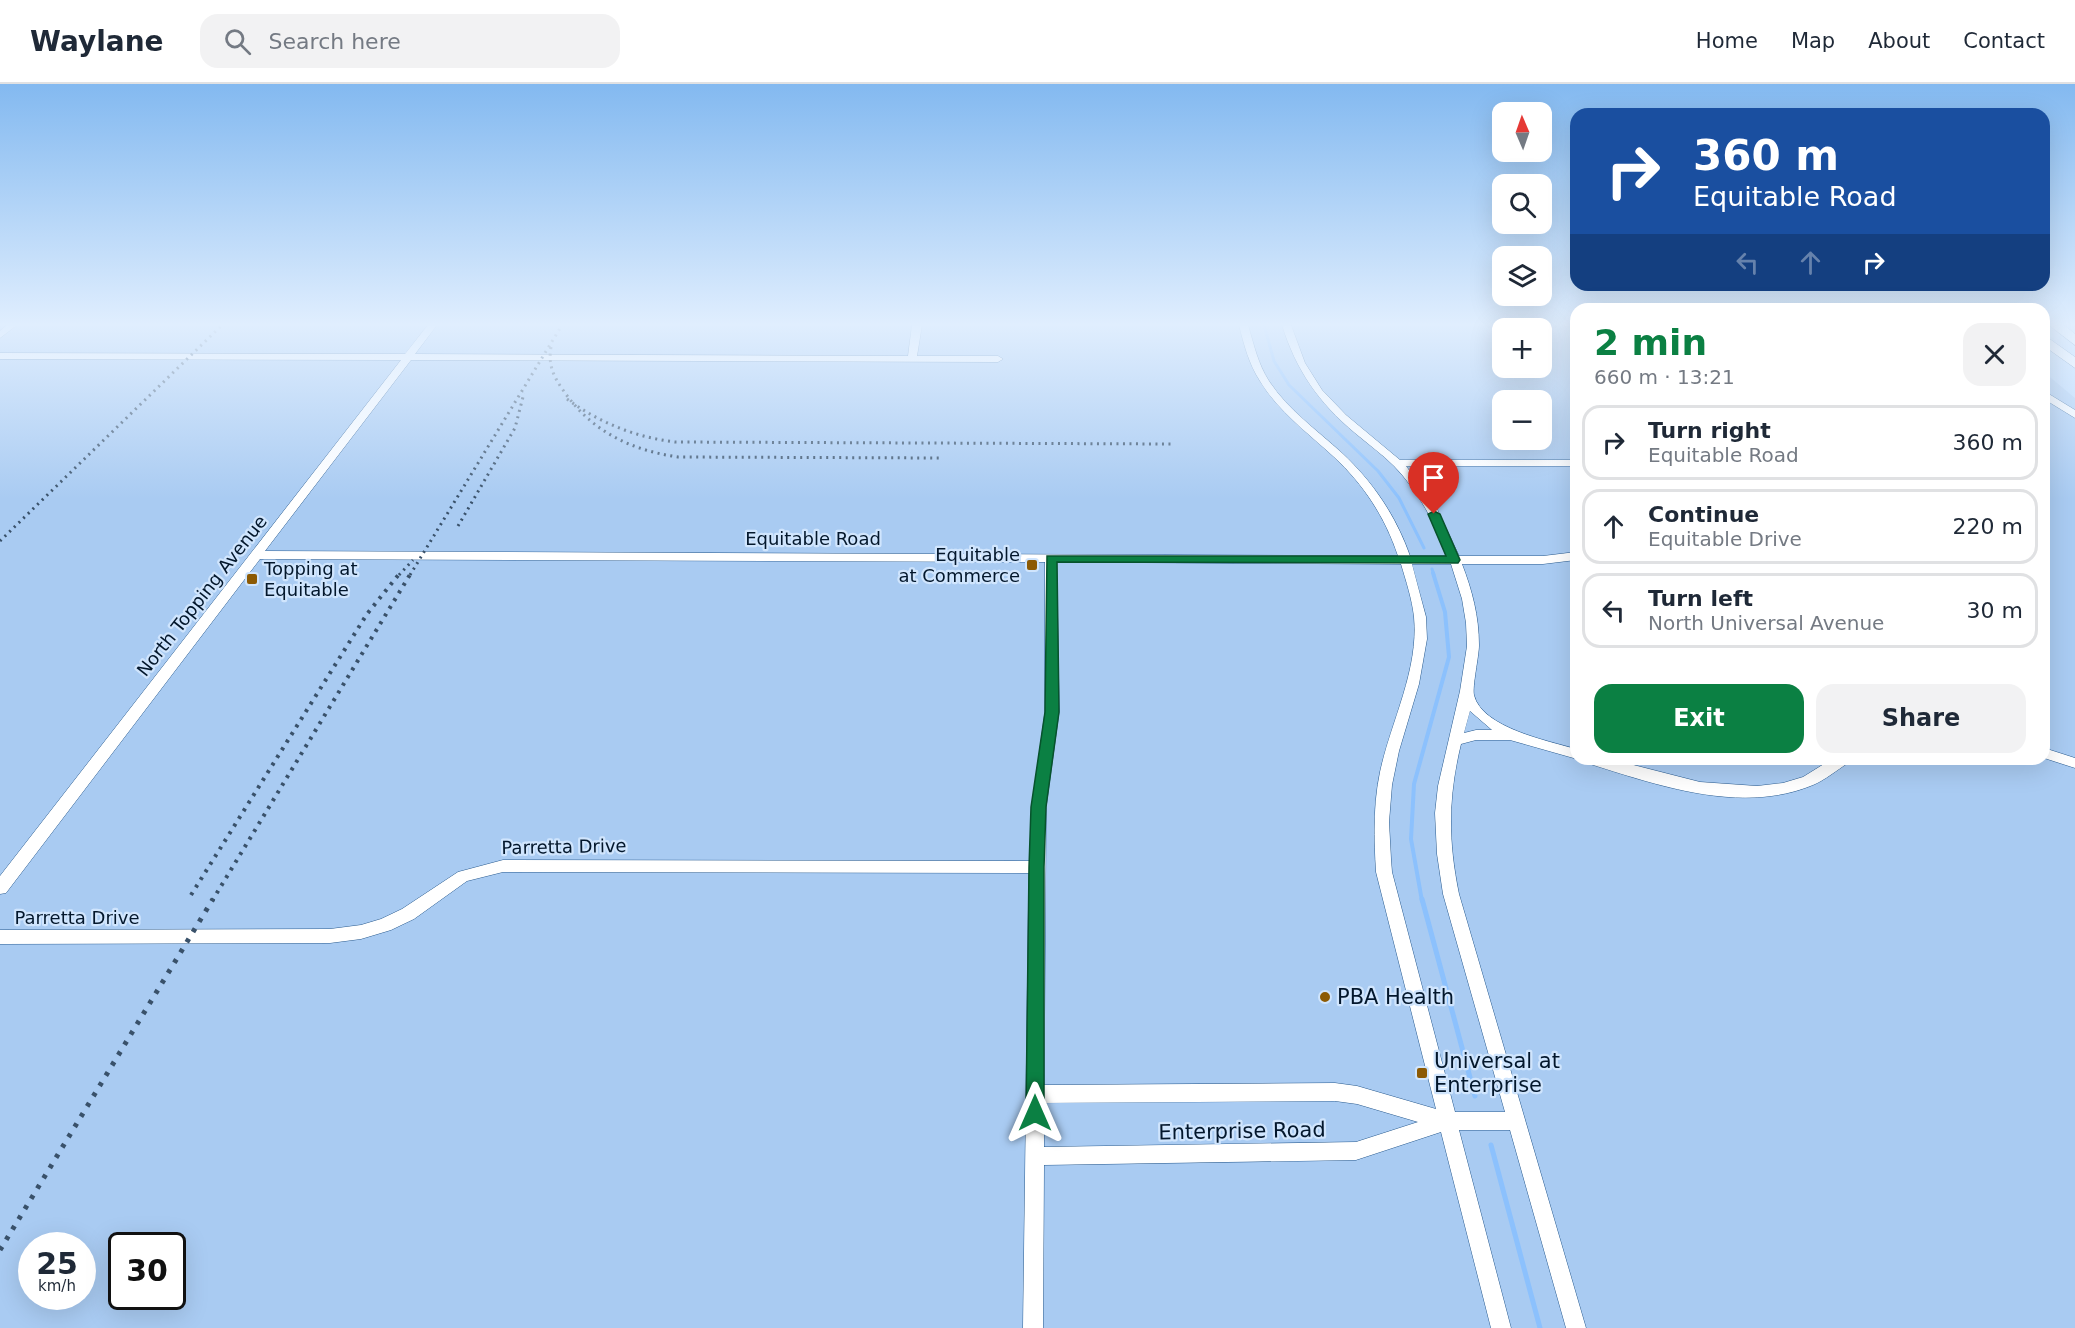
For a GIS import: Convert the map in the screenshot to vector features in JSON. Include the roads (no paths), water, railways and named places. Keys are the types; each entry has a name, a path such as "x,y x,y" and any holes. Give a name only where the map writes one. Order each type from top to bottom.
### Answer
{"street":[{"name":"North Topping Avenue","path":"0,888 388,383"},
{"path":"1267,383 1277,397 1366,483 1388,516 1417,598 1420,641 1387,769 1380,833 1392,910 1501,1328"},
{"path":"1310,383 1326,402 1397,463 1428,504 1454,560 1473,622 1473,658 1454,741 1442,812 1443,858 1451,894 1576,1328"},
{"path":"2050,398 2075,415"},
{"path":"1397,463 1570,463"},
{"name":"Equitable Road","path":"256,555 1405,560 1543,560 1570,557"},
{"path":"1033,1328 1037,867 1039,807 1052,712 1051,559"},
{"path":"1466,693 1482,718 1526,740"},
{"path":"1454,741 1465,736 1488,734 1526,740 1570,752"},
{"path":"2050,755 2075,763"},
{"path":"1615,765 1685,783 1745,791 1791,786 1808,780 1833,765"},
{"name":"Parretta Drive","path":"0,937 330,936 361,932 408,914 463,876 503,866 1037,867"},
{"name":"Enterprise Road","path":"1035,1094 1335,1092 1357,1095 1446,1121 1516,1121"},
{"name":"Enterprise Road","path":"1034,1156 1356,1151 1446,1121"}],"waterway":[{"path":"1288,383 1378,471 1399,498 1424,548"},
{"path":"1432,569 1434,575"},
{"path":"1422,901 1411,839 1414,784 1449,657 1445,612 1433,573"},
{"path":"1422,899 1475,1096"},
{"path":"1491,1145 1540,1328"}],"railway":[{"path":"0,541 162,383"},
{"path":"410,575 527,383"},
{"path":"558,383 573,403"},
{"path":"458,526 515,428 524,393"},
{"path":"567,399 573,403"},
{"path":"573,403 618,428 646,437 675,442 1171,444"},
{"path":"573,403 599,427 628,444 678,457 943,458"},
{"path":"399,575 413,560"},
{"path":"191,895 367,614 400,573"},
{"path":"212,901 411,573"},
{"path":"0,1250 213,899"}],"place":[{"name":"Equitable at Commerce","path":"1032,565"},
{"name":"Topping at Equitable","path":"252,579"},
{"name":"PBA Health","path":"1325,997"},
{"name":"Universal at Enterprise","path":"1422,1073"}]}
